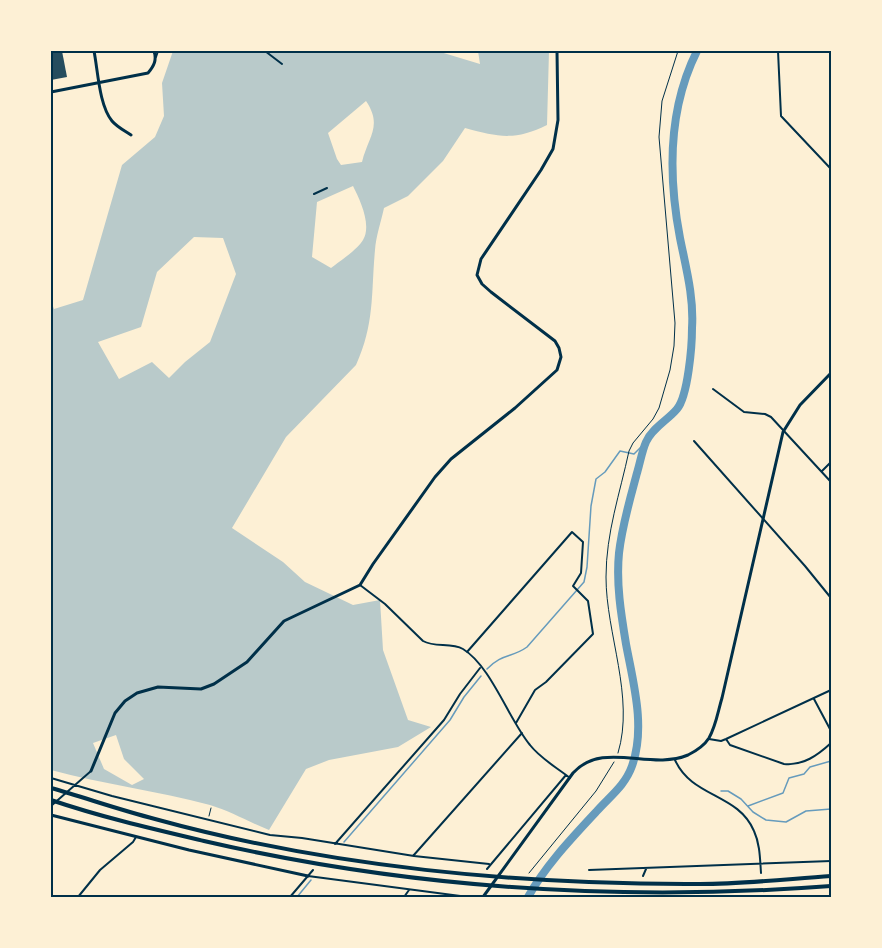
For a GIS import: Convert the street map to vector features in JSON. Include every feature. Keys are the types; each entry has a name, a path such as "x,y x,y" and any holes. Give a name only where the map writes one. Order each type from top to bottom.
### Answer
{"highway":[{"path":"51,788 157,820 268,845 376,863 515,878 579,882 700,884 831,876"},
{"path":"51,800 164,832 286,859 422,880 573,891 697,893 831,886"}],"street":[{"path":"94,51 102,98 108,113 112,122 131,135"},
{"path":"51,92 148,73 153,66 156,51"},
{"path":"266,51 282,64"},
{"path":"51,806 91,771 115,713 125,701 137,693 158,687 201,689 214,684 247,662 284,621 360,585 421,496 451,459 524,400 558,368 560,352 555,341 491,292 482,284 477,275 481,259 553,149 558,120 556,51"},
{"path":"778,51 781,116 831,169"},
{"path":"314,194 327,188"},
{"path":"483,897 570,778 586,762 603,756 675,760 695,751 709,739 722,698 783,432 800,405 831,373"},
{"path":"713,389 744,412 765,414 771,417 831,482"},
{"path":"694,441 831,598"},
{"path":"822,471 831,462"},
{"path":"467,652 572,532 584,542 581,573 573,586 588,601 593,634 546,682 535,690 516,723"},
{"path":"360,585 385,604 423,641 429,644 458,647 467,652 490,679 522,733 538,754 570,778"},
{"path":"335,844 438,727 481,668"},
{"path":"709,739 721,741 726,739 831,690"},
{"path":"814,699 831,731"},
{"path":"413,856 522,733"},
{"path":"726,739 730,745 793,765 809,759 831,742"},
{"path":"675,760 694,784 734,806 748,821 757,840 761,873"},
{"path":"487,869 566,775"},
{"path":"51,778 112,796 270,835 413,856 489,864"},
{"path":"51,815 308,876 468,897 470,892"},
{"path":"78,897 100,870 136,837"},
{"path":"330,848 331,843"},
{"path":"589,870 831,861"},
{"path":"643,876 646,869"},
{"path":"290,897 313,870"},
{"path":"404,897 409,890"}],"path":[{"path":"527,875 596,791 611,770 619,750 623,715 622,693 610,625 606,577 612,520 629,451 657,413 675,346 659,137 662,101 678,51"}],"shaded area":[{"path":"173,51 437,51 480,64 478,51 549,51 547,125 525,133 506,136 465,128 443,161 408,196 384,208 377,234 369,321 356,365 286,437 232,528 283,562 305,582 353,605 380,600 383,650 408,720 431,727 398,747 329,760 306,769 269,830 210,805 51,770 51,301 54,309 83,300 122,165 155,137 164,116 162,83","holes":["366,101 371,110 374,125 362,162 341,165 328,133","353,186 366,220 365,234 361,244 331,268 312,257 317,202","194,237 223,238 236,274 210,342 169,378 152,362 119,379 98,342 141,327 157,272","116,735 124,759 144,779 132,785 104,769 93,743"]}],"building":[{"path":"51,51 62,51 67,77 51,80"}],"waterway":[{"path":"528,897 559,853 621,785 629,773 636,751 637,705 621,610 618,576 619,553 626,513 645,446 652,432 681,403 689,370 692,305 676,214 672,166 680,96 697,51"},
{"path":"487,669 497,660 527,647 584,582 591,506 596,479 605,472 620,451 634,454 646,442"},
{"path":"344,842 450,720 464,697 481,676"},
{"path":"748,806 783,793 789,778 804,774 810,767 831,761"},
{"path":"721,791 728,791 741,799 753,812 766,820 786,822 806,811 831,809"},
{"path":"297,897 311,880"}]}
